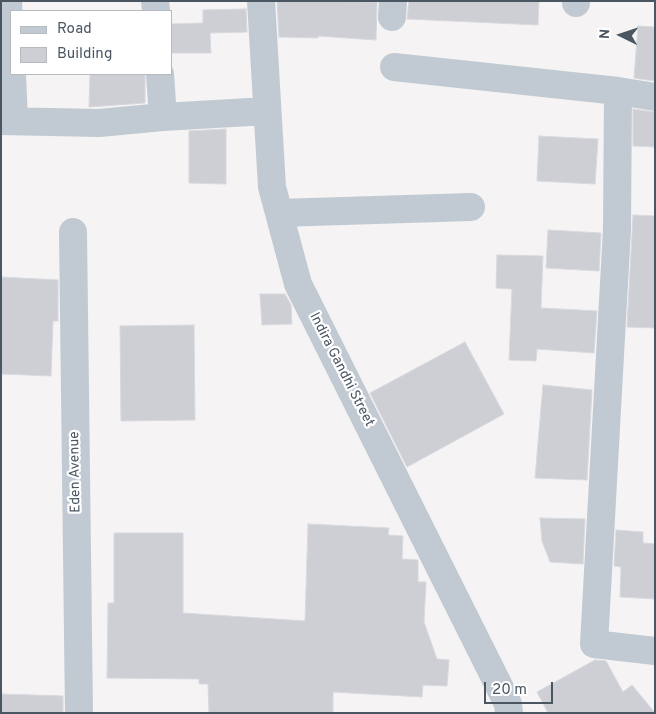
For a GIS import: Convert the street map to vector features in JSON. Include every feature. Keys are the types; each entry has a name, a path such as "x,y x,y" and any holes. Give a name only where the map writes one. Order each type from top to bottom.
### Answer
{"street":[{"path":"8,1 10,45"},
{"name":"Indira Gandhi Street","path":"261,1 272,187 298,284 508,704 509,713"},
{"path":"394,67 618,91 655,97"},
{"path":"12,75 8,121 99,123 267,111"},
{"path":"160,75 163,117"},
{"path":"618,91 617,229 594,644 655,650"},
{"path":"279,213 471,207"},
{"name":"Eden Avenue","path":"73,232 79,713"}],"building":[{"path":"277,1 377,2 376,40 318,36 318,38 279,37"},
{"path":"409,1 539,1 538,25 407,19"},
{"path":"246,9 247,32 210,33 211,53 172,53 172,24 203,23 203,10"},
{"path":"638,26 655,27 655,81 634,78"},
{"path":"90,75 145,75 145,103 89,107"},
{"path":"633,109 655,112 655,147 633,146"},
{"path":"226,129 226,184 189,183 189,131"},
{"path":"539,136 598,139 595,184 537,181"},
{"path":"633,215 655,216 655,328 627,327"},
{"path":"548,230 601,233 599,271 546,268"},
{"path":"497,255 543,256 541,308 597,311 594,353 537,349 536,361 509,360 512,289 496,288"},
{"path":"1,277 58,280 58,321 53,321 51,376 1,374"},
{"path":"260,294 285,294 291,305 292,324 262,325"},
{"path":"194,325 195,420 121,421 120,326"},
{"path":"465,342 504,414 407,467 370,393"},
{"path":"543,385 592,390 587,480 535,478"},
{"path":"540,518 585,519 583,564 550,562 542,541"},
{"path":"308,524 389,528 388,535 403,536 402,559 418,560 418,582 426,582 424,622 437,659 449,660 447,686 423,685 422,697 333,692 333,713 209,713 208,684 199,684 199,679 107,678 108,603 114,603 114,533 183,533 183,613 305,621"},
{"path":"616,530 643,532 643,543 655,544 655,599 620,597 621,567 614,566"},
{"path":"595,660 606,661 623,692 632,685 655,713 548,713 537,692"},
{"path":"1,694 63,696 63,713 1,713"}]}
